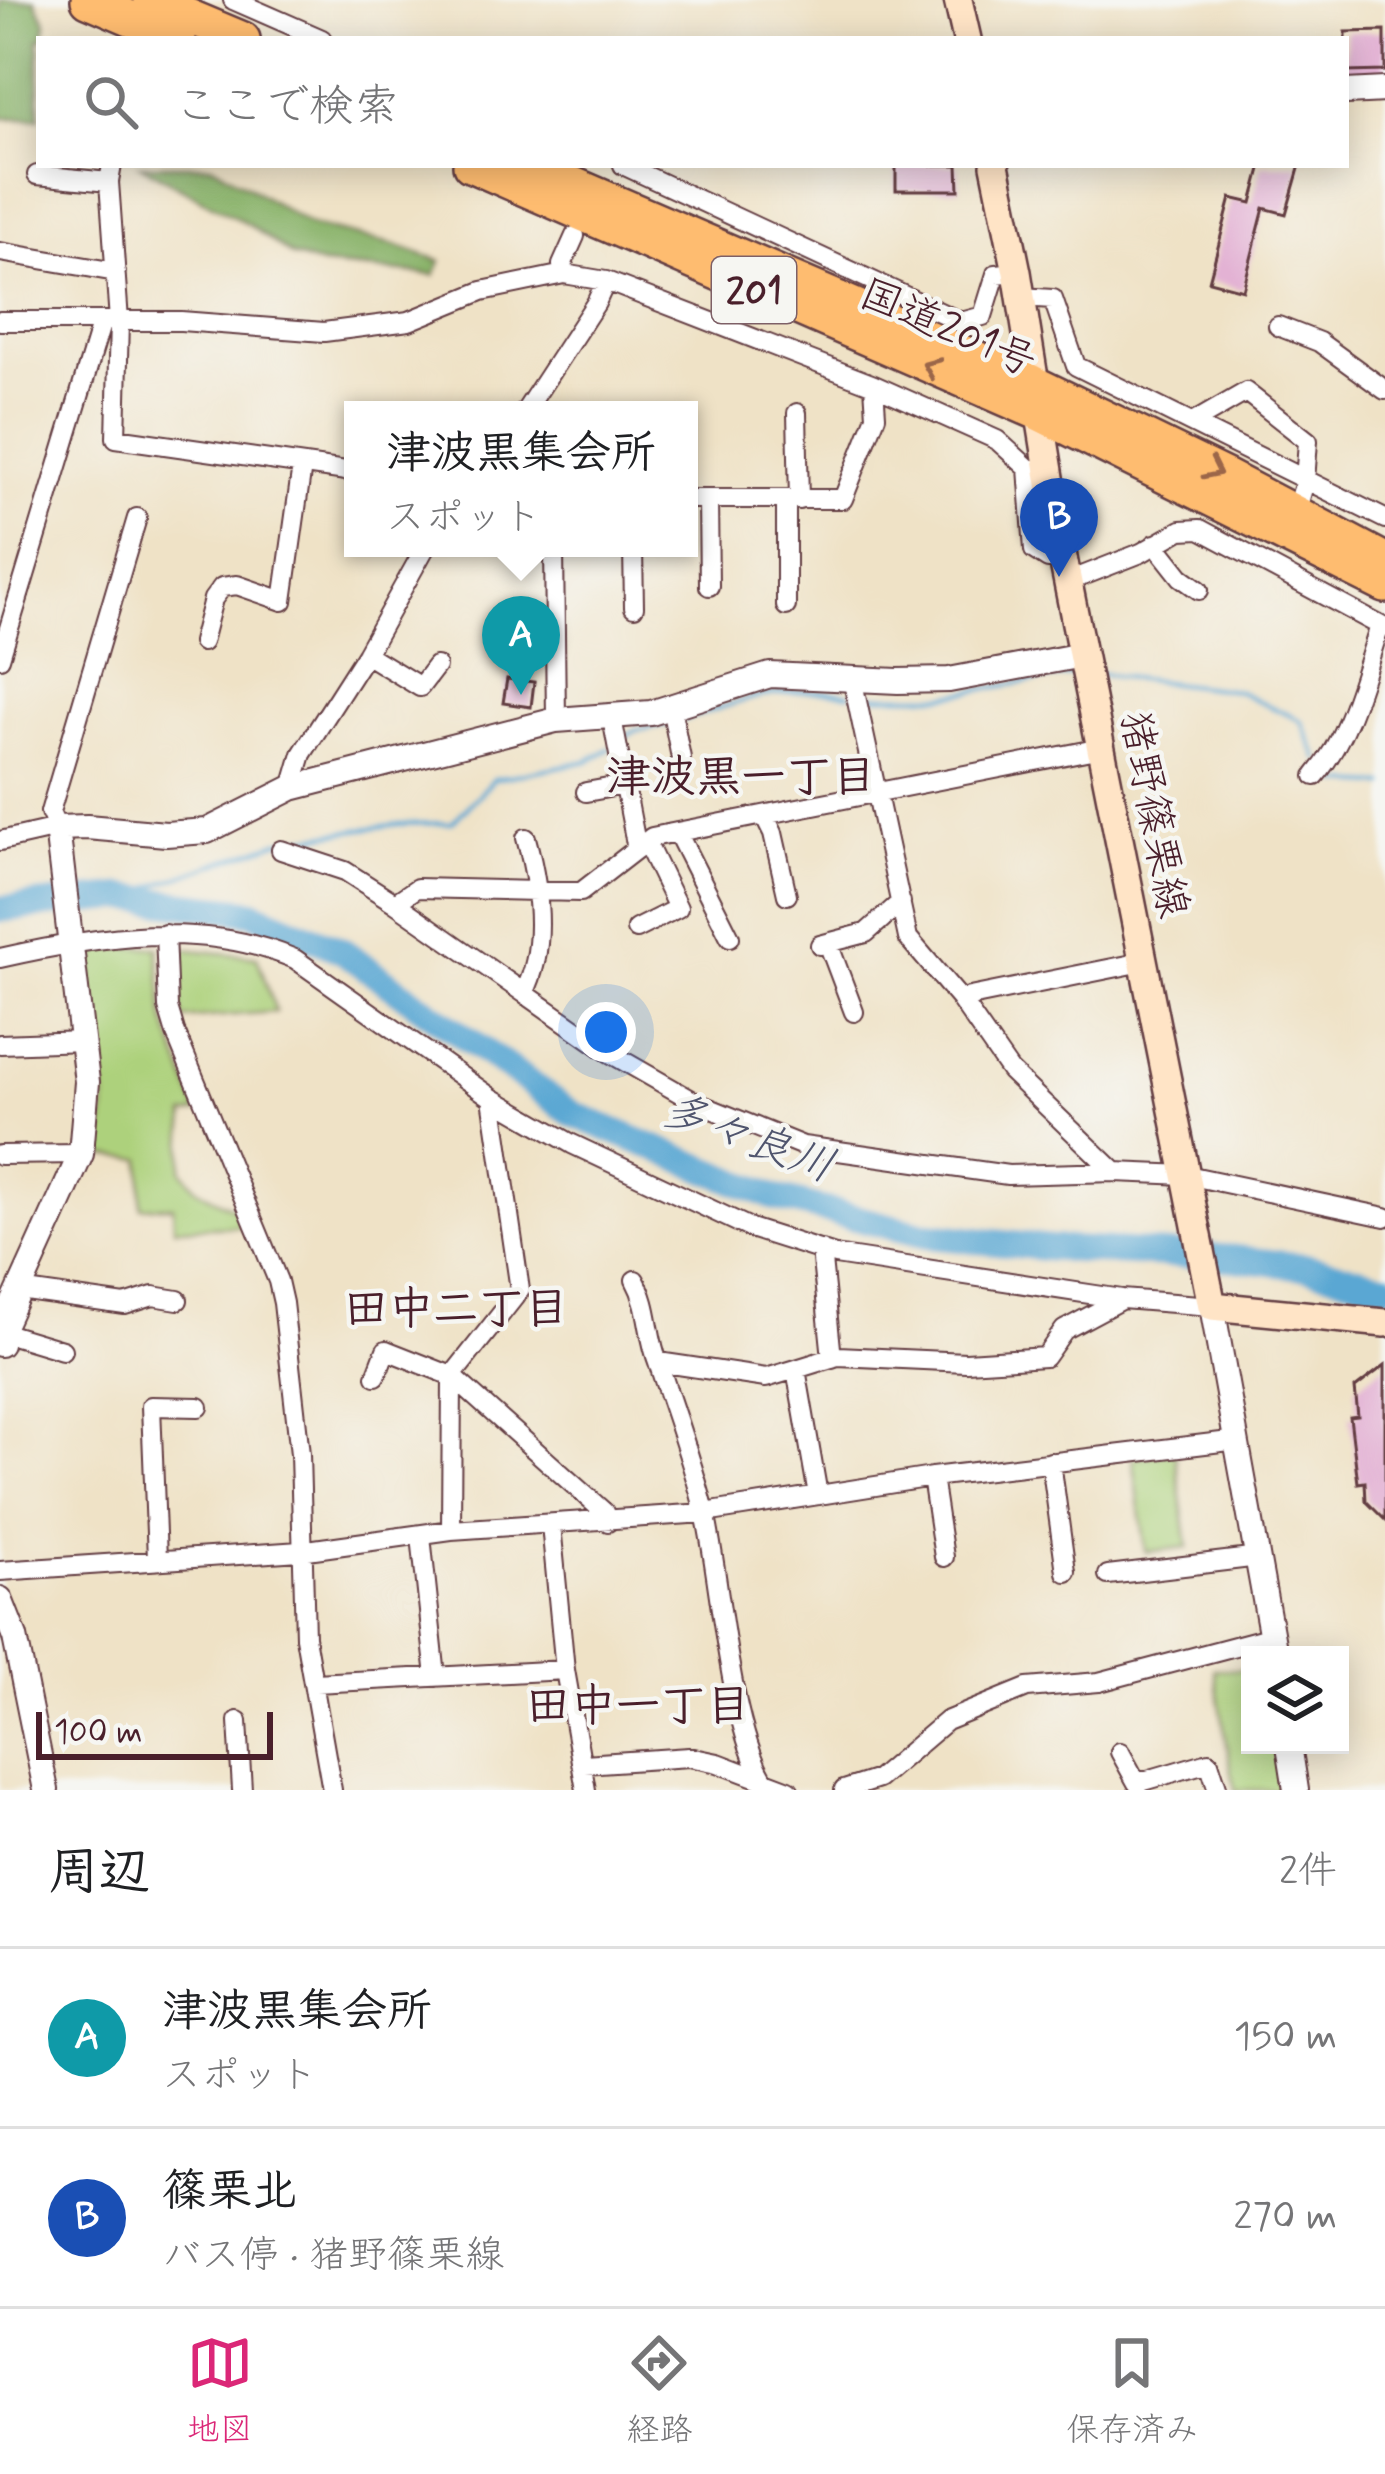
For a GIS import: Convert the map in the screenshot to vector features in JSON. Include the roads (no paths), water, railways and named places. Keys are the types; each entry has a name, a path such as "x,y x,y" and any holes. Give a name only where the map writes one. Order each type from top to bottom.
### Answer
{"highway":[{"path":"88,0 172,36"},
{"path":"150,0 236,36"},
{"name":"国道201号","path":"477,168 1035,398 1296,511 1385,560"},
{"name":"国道201号","path":"536,168 1035,398"},
{"name":"国道201号","path":"1296,511 1385,586"}],"main road":[{"path":"958,0 966,36"},
{"name":"猪野篠栗線","path":"996,168 1065,570 1211,1301"},
{"path":"1211,1301 1385,1323"}],"street":[{"path":"233,0 315,36"},
{"path":"1349,92 1385,90"},
{"path":"615,169 962,322 983,316 996,274 1052,298 1076,366 1143,402 1194,422 1296,511 1385,503"},
{"path":"38,175 111,174 116,272 110,322 116,438 344,471"},
{"path":"564,274 562,265 575,236"},
{"path":"0,252 116,272"},
{"path":"1,324 110,322 324,332 409,321 482,291 564,274 606,281 874,385 997,440 1028,468 1034,550 1065,570 1155,544 1181,530 1200,529 1383,627 1351,712 1315,776"},
{"path":"532,401 606,281"},
{"path":"0,658 110,322"},
{"path":"1278,326 1319,343 1385,390"},
{"path":"709,586 699,499 843,499 876,416 874,385"},
{"path":"1194,422 1246,392 1307,441 1296,511 1273,569"},
{"path":"786,606 797,413"},
{"path":"202,642 213,598 222,587 237,585 283,601 302,466"},
{"path":"1355,503 1385,520"},
{"path":"62,1350 1,1332 81,1154 87,1082 59,835 50,812 137,518"},
{"path":"1155,544 1181,577 1199,590"},
{"path":"292,788 302,754 420,557"},
{"path":"554,557 556,720"},
{"path":"633,557 634,607"},
{"path":"366,654 420,687 436,666"},
{"path":"0,841 207,831 292,788 556,720 612,718 671,707 770,675 949,680 1082,655"},
{"path":"852,678 908,938 960,999 1010,1071 1115,1172"},
{"path":"671,707 681,758"},
{"path":"612,718 642,845 678,908 636,929"},
{"path":"395,903 417,888 581,892 642,845 677,832 1101,748"},
{"path":"586,792 625,785"},
{"path":"764,815 773,833 787,895"},
{"path":"677,832 730,937"},
{"path":"524,994 532,979 540,891 526,838"},
{"path":"281,850 345,872 608,1052 698,1102 803,1146 1008,1175 1115,1172 1187,1179 1385,1217"},
{"path":"854,1012 824,944 866,933 901,902"},
{"path":"0,958 70,939 134,934 237,940 296,959 492,1098 572,1144 750,1228 820,1250 1122,1299 1211,1301 1274,1646"},
{"path":"165,934 168,1007 176,1034 284,1303 300,1454 305,1637 331,1790"},
{"path":"960,999 1143,962"},
{"path":"0,1044 83,1040"},
{"path":"452,1530 452,1376 520,1290 492,1098"},
{"path":"0,1155 81,1154"},
{"path":"820,1250 832,1358"},
{"path":"635,1280 647,1301 652,1346 705,1514 745,1739 767,1785"},
{"path":"19,1290 125,1305 153,1296 178,1300"},
{"path":"658,1363 766,1378 832,1358 967,1362 1045,1358 1064,1330 1122,1299"},
{"path":"376,1376 386,1350 452,1376 604,1512 608,1522"},
{"path":"796,1369 818,1495"},
{"path":"158,1559 152,1406 200,1408"},
{"path":"0,1571 300,1551 452,1530 705,1514 932,1477 1238,1440"},
{"path":"1051,1462 1066,1572"},
{"path":"932,1477 944,1557"},
{"path":"551,1525 565,1670 586,1790"},
{"path":"422,1536 436,1677"},
{"path":"1108,1575 1259,1557"},
{"path":"0,1599 15,1637 46,1790"},
{"path":"844,1790 878,1779 946,1721 1027,1688 1100,1682 1241,1653"},
{"path":"314,1683 565,1670"},
{"path":"238,1721 242,1790"},
{"path":"1120,1752 1138,1787 1209,1762 1218,1790"},
{"path":"1290,1754 1296,1790"},
{"path":"584,1764 689,1757 788,1790"}],"waterway":[{"path":"860,696 943,696 1075,674"},
{"path":"1098,674 1237,691 1302,721 1318,759"},
{"path":"680,721 781,693 849,694"},
{"path":"623,739 635,731 669,724"},
{"path":"123,897 280,841 398,824 452,823 494,779 588,761 609,749"},
{"path":"1325,768 1341,783 1385,785"},
{"name":"多々良川","path":"0,909 123,897 252,912 343,951 573,1114 776,1198 924,1235 1048,1248 1232,1258 1308,1267 1385,1285"}],"place":[{"name":"篠栗北","path":"1059,577"},
{"name":"津波黒集会所","path":"521,695"}],"district":[{"name":"津波黒一丁目","path":"741,775"},
{"name":"田中二丁目","path":"456,1307"},
{"name":"田中一丁目","path":"638,1704"}]}
